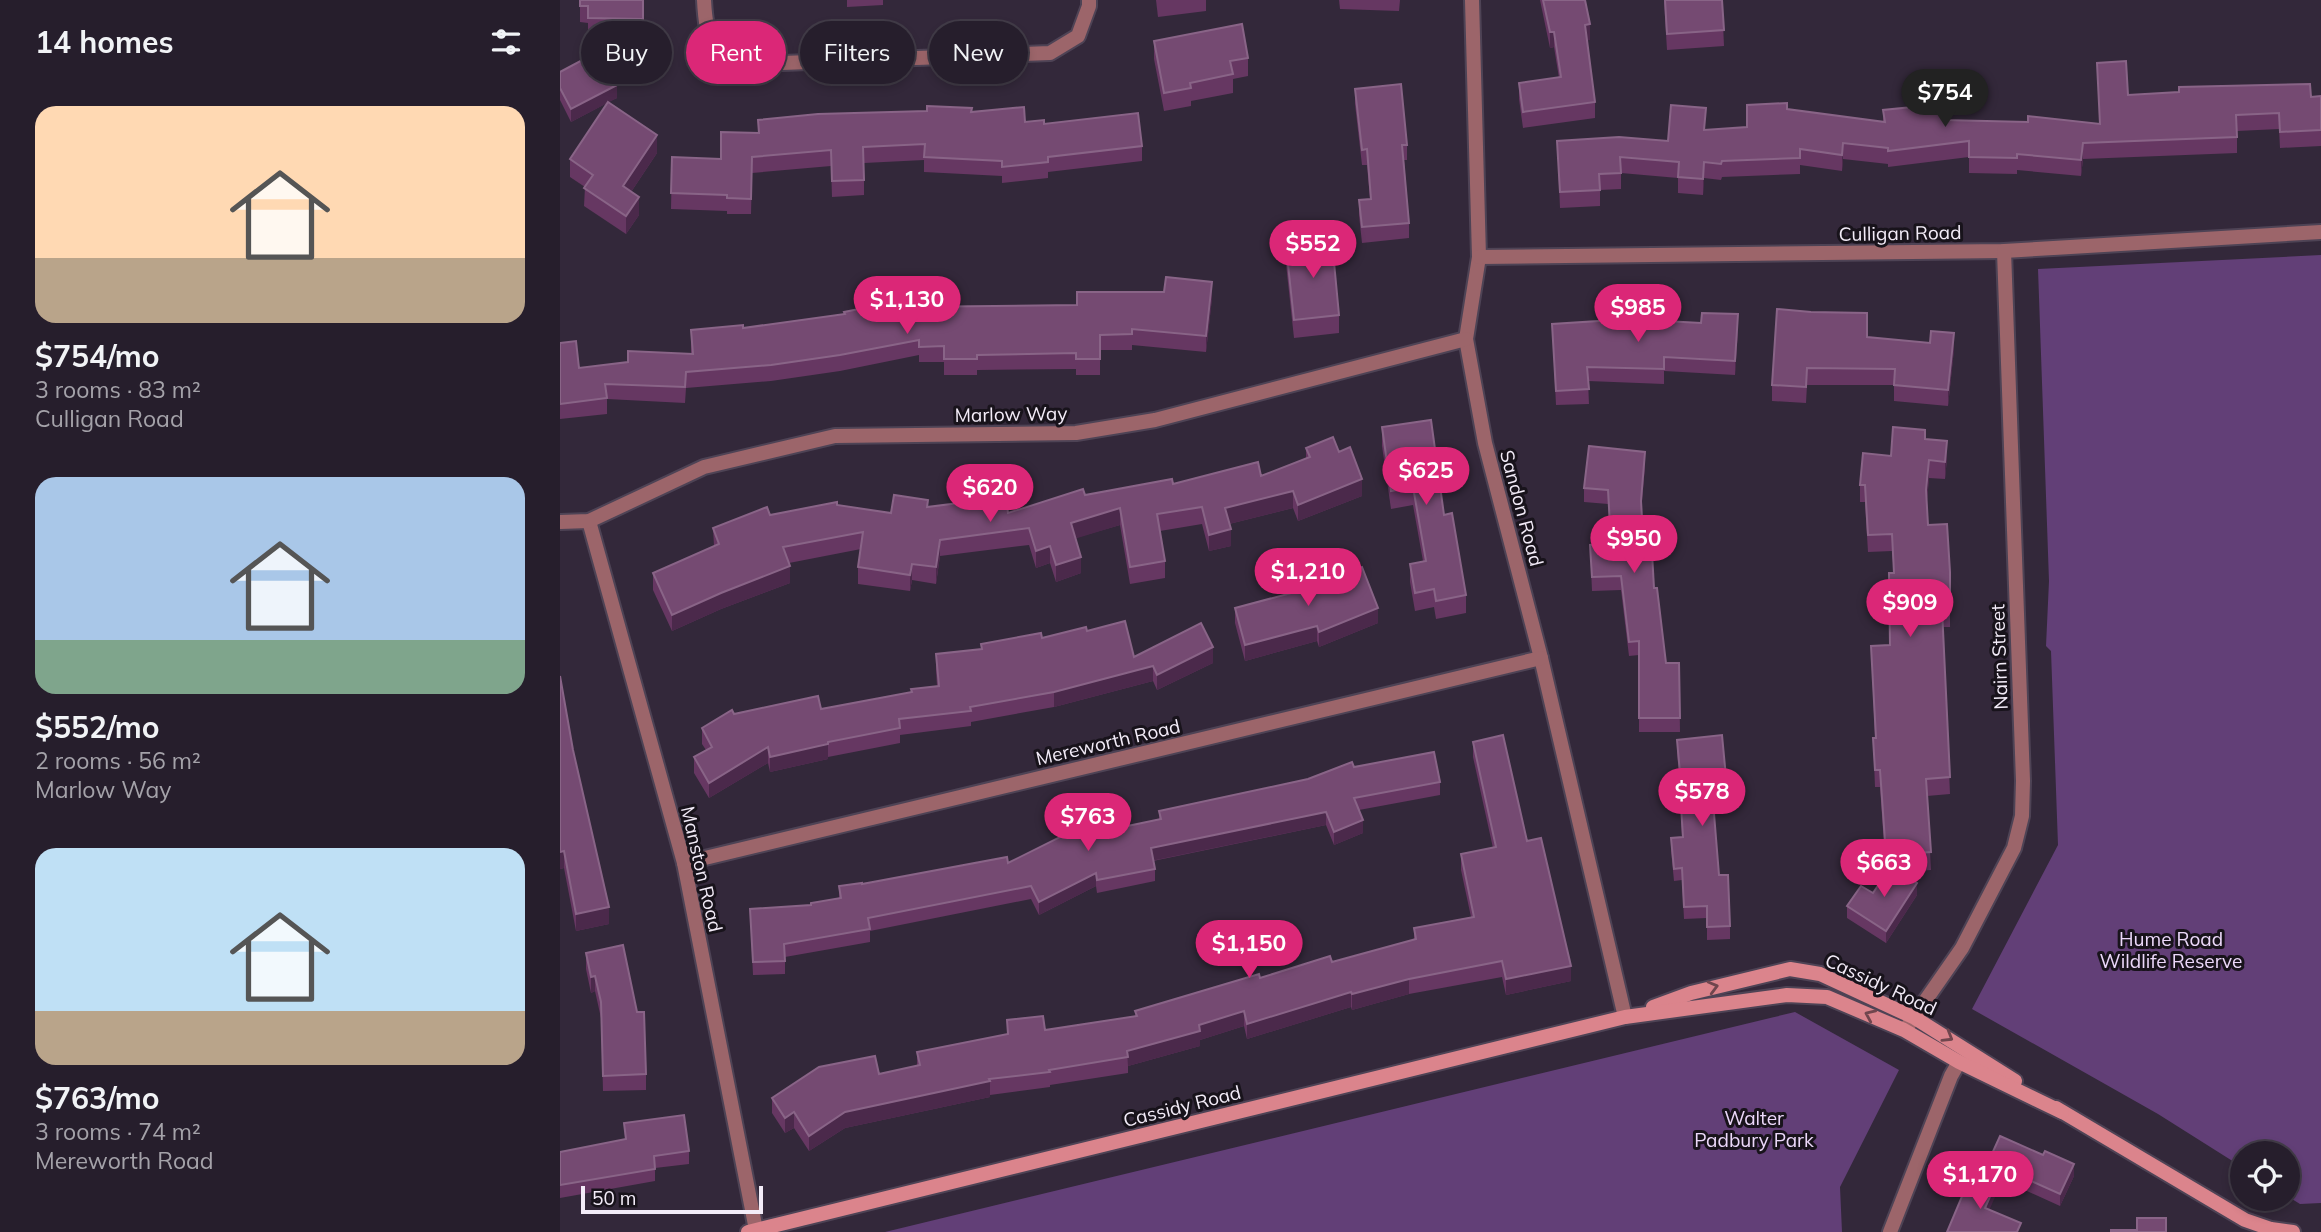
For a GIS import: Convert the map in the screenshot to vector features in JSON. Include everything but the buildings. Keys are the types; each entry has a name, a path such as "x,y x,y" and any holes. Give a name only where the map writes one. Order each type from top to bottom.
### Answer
{"street":[{"path":"704,0 707,35 712,44 724,57 741,63 757,64 1050,52 1079,36 1089,0"},
{"name":"Sandon Road","path":"1472,0 1479,257 1466,339 1485,443 1541,658 1625,1017"},
{"name":"Culligan Road","path":"1479,257 2004,251 2321,232"},
{"name":"Nairn Street","path":"1904,1030 1915,1018 1962,947 2014,848 2022,816 2004,251"},
{"name":"Marlow Way","path":"560,522 589,521 704,467 835,436 1076,433 1155,421 1466,339"},
{"name":"Manston Road","path":"589,521 684,863 752,1231"},
{"name":"Mereworth Road","path":"684,863 1541,658"},
{"name":"Cassidy Road","path":"752,1231 1625,1017 1692,993 1790,969 1820,974 1915,1018 2242,1226 2293,1232"},
{"name":"Cassidy Road","path":"1625,1017 1787,995 1827,997 1904,1030 1959,1062 2062,1112"},
{"path":"1890,1232 1936,1113 1959,1062"}],"green space":[{"name":"Hume Road Wildlife Reserve","path":"2321,255 2321,1203 2300,1204 2300,1141 2230,1141 2230,1159 2158,1114 1972,1009 2058,845 2051,651 2046,646 2049,581 2038,269"},
{"name":"Walter Padbury Park","path":"1795,1012 1899,1070 1840,1187 1842,1232 885,1232"}]}
